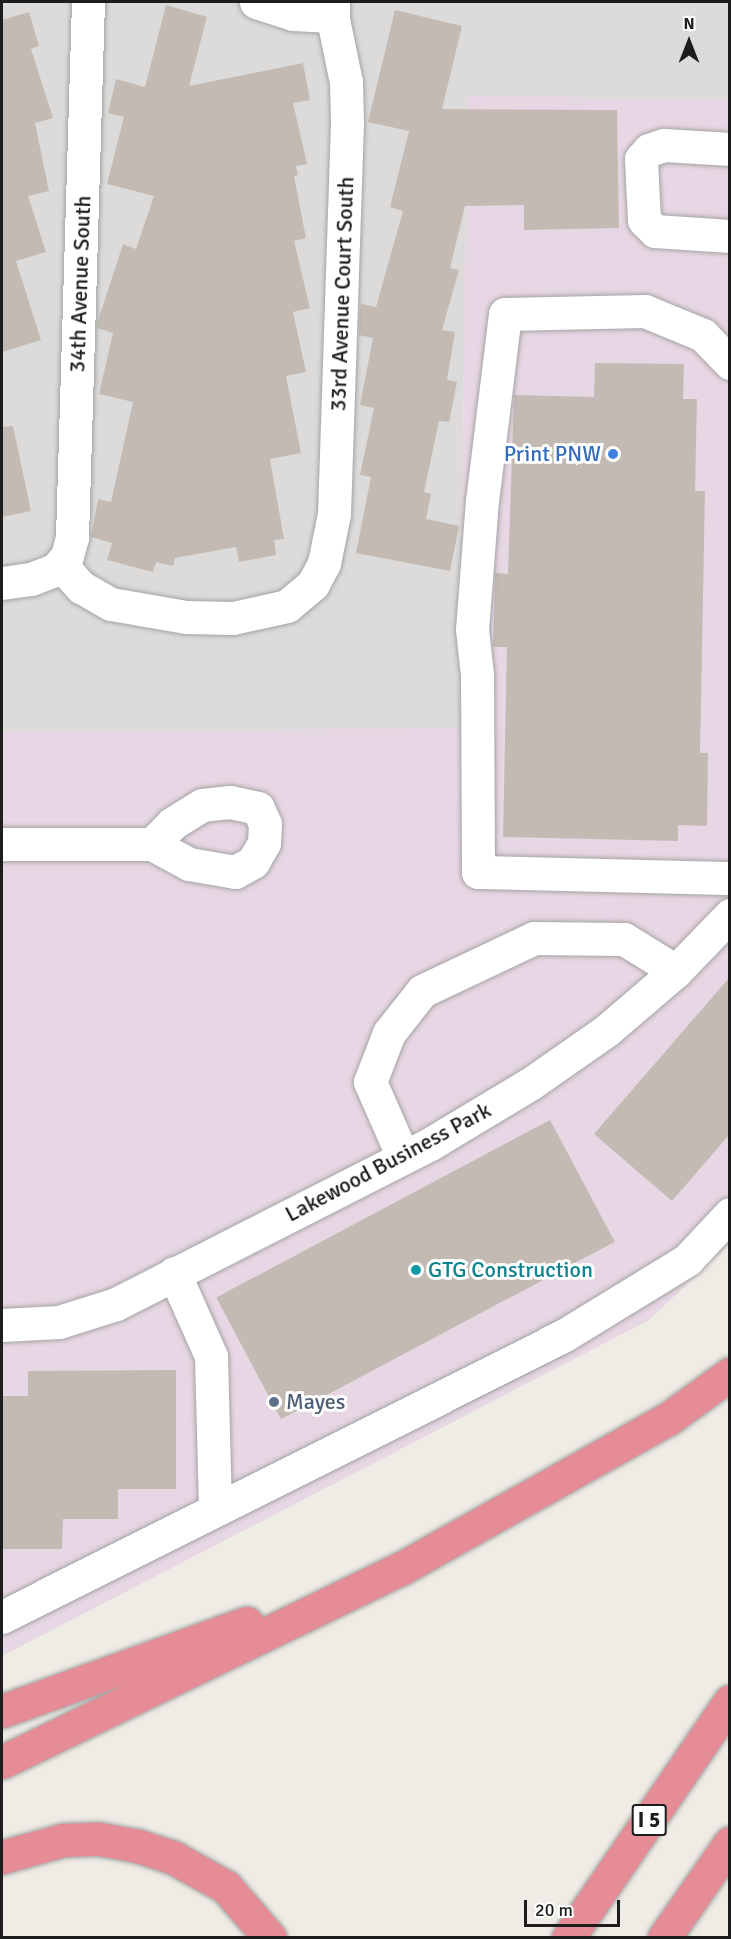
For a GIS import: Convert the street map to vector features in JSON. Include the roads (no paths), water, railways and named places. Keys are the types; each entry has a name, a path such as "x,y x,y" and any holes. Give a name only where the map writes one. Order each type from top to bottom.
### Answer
{"highway":[{"path":"2,1762 402,1568 668,1419 729,1374"},
{"path":"2,1711 402,1568"},
{"name":"I 5","path":"568,1938 729,1701"},
{"path":"2,1857 63,1840 99,1839 138,1846 174,1858 226,1887 270,1938"},
{"path":"664,1938 729,1843"}],"street":[{"name":"34th Avenue South","path":"61,565 69,549 73,522 88,2"},
{"path":"256,2 293,14 332,9"},
{"name":"33rd Avenue Court South","path":"61,565 81,587 111,604 186,617 233,618 271,611 287,606 313,584 331,540 338,397 347,105 332,9"},
{"path":"729,149 664,145 649,150 641,159 644,220 655,231 729,236"},
{"path":"729,363 703,335 645,311 505,314 482,500 472,629 477,675 478,872 729,878"},
{"path":"2,583 45,575 61,565"},
{"path":"2,844 152,844"},
{"name":"Lakewood Business Park","path":"2,1325 73,1320 116,1304 403,1157 530,1084 606,1030 676,971 729,915"},
{"path":"403,1157 370,1082 388,1033 422,991 534,938 624,939 676,971"},
{"path":"2,1617 563,1336 687,1260 729,1214"},
{"path":"174,1273 211,1356 215,1509"}],"place":[{"name":"Print PNW","path":"613,454"},
{"name":"GTG Construction","path":"416,1270"},
{"name":"Mayes","path":"274,1402"}]}
